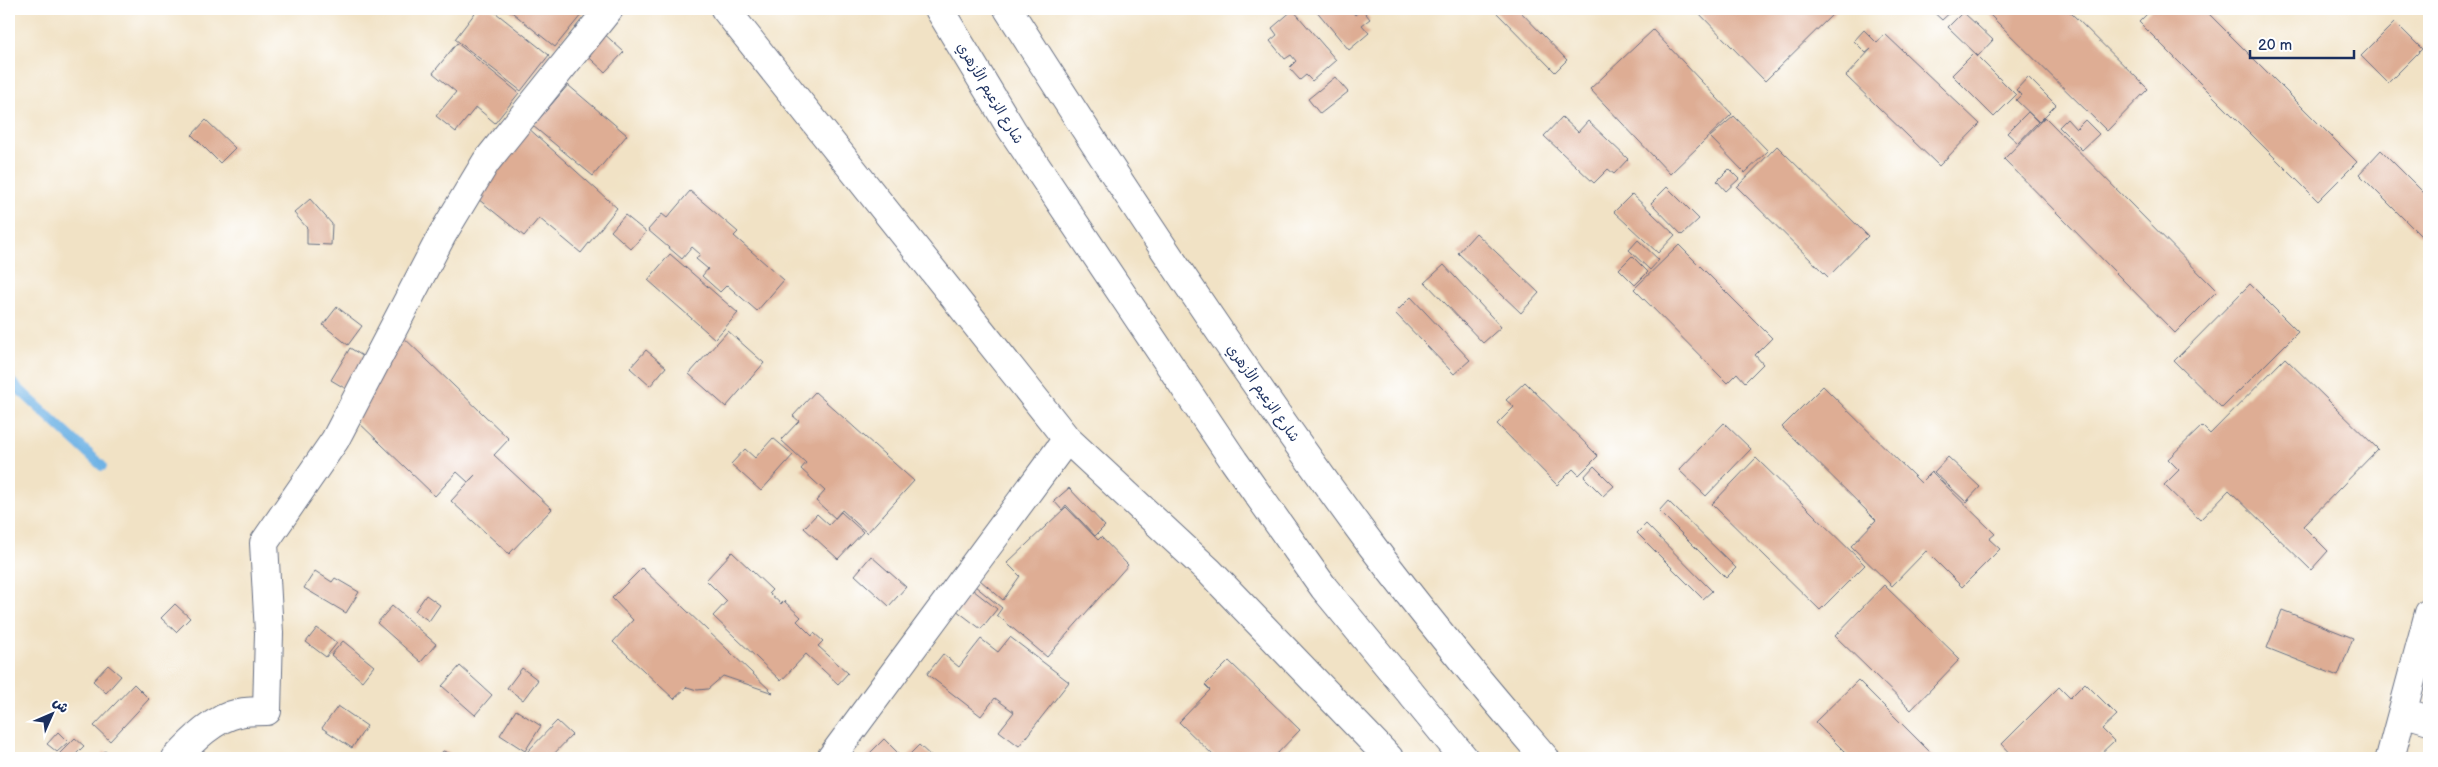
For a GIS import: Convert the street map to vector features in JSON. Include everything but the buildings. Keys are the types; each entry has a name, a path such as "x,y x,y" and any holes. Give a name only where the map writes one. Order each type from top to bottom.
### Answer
{"street":[{"path":"176,758 215,723 239,713 267,711 269,633 264,543 335,440 442,235 486,162 609,9"},
{"path":"726,9 1066,440 1209,571 1389,758"},
{"name":"شارع الزعيم الأزهري","path":"940,9 1012,130 1239,469 1324,588 1464,758"},
{"name":"شارع الزعيم الأزهري","path":"1008,9 1132,204 1201,305 1372,546 1474,676 1545,758"},
{"path":"831,758 1066,440"},
{"path":"2390,758 2429,613"},
{"path":"2403,712 2429,720"}],"waterway":[{"path":"9,380 102,466"}]}
